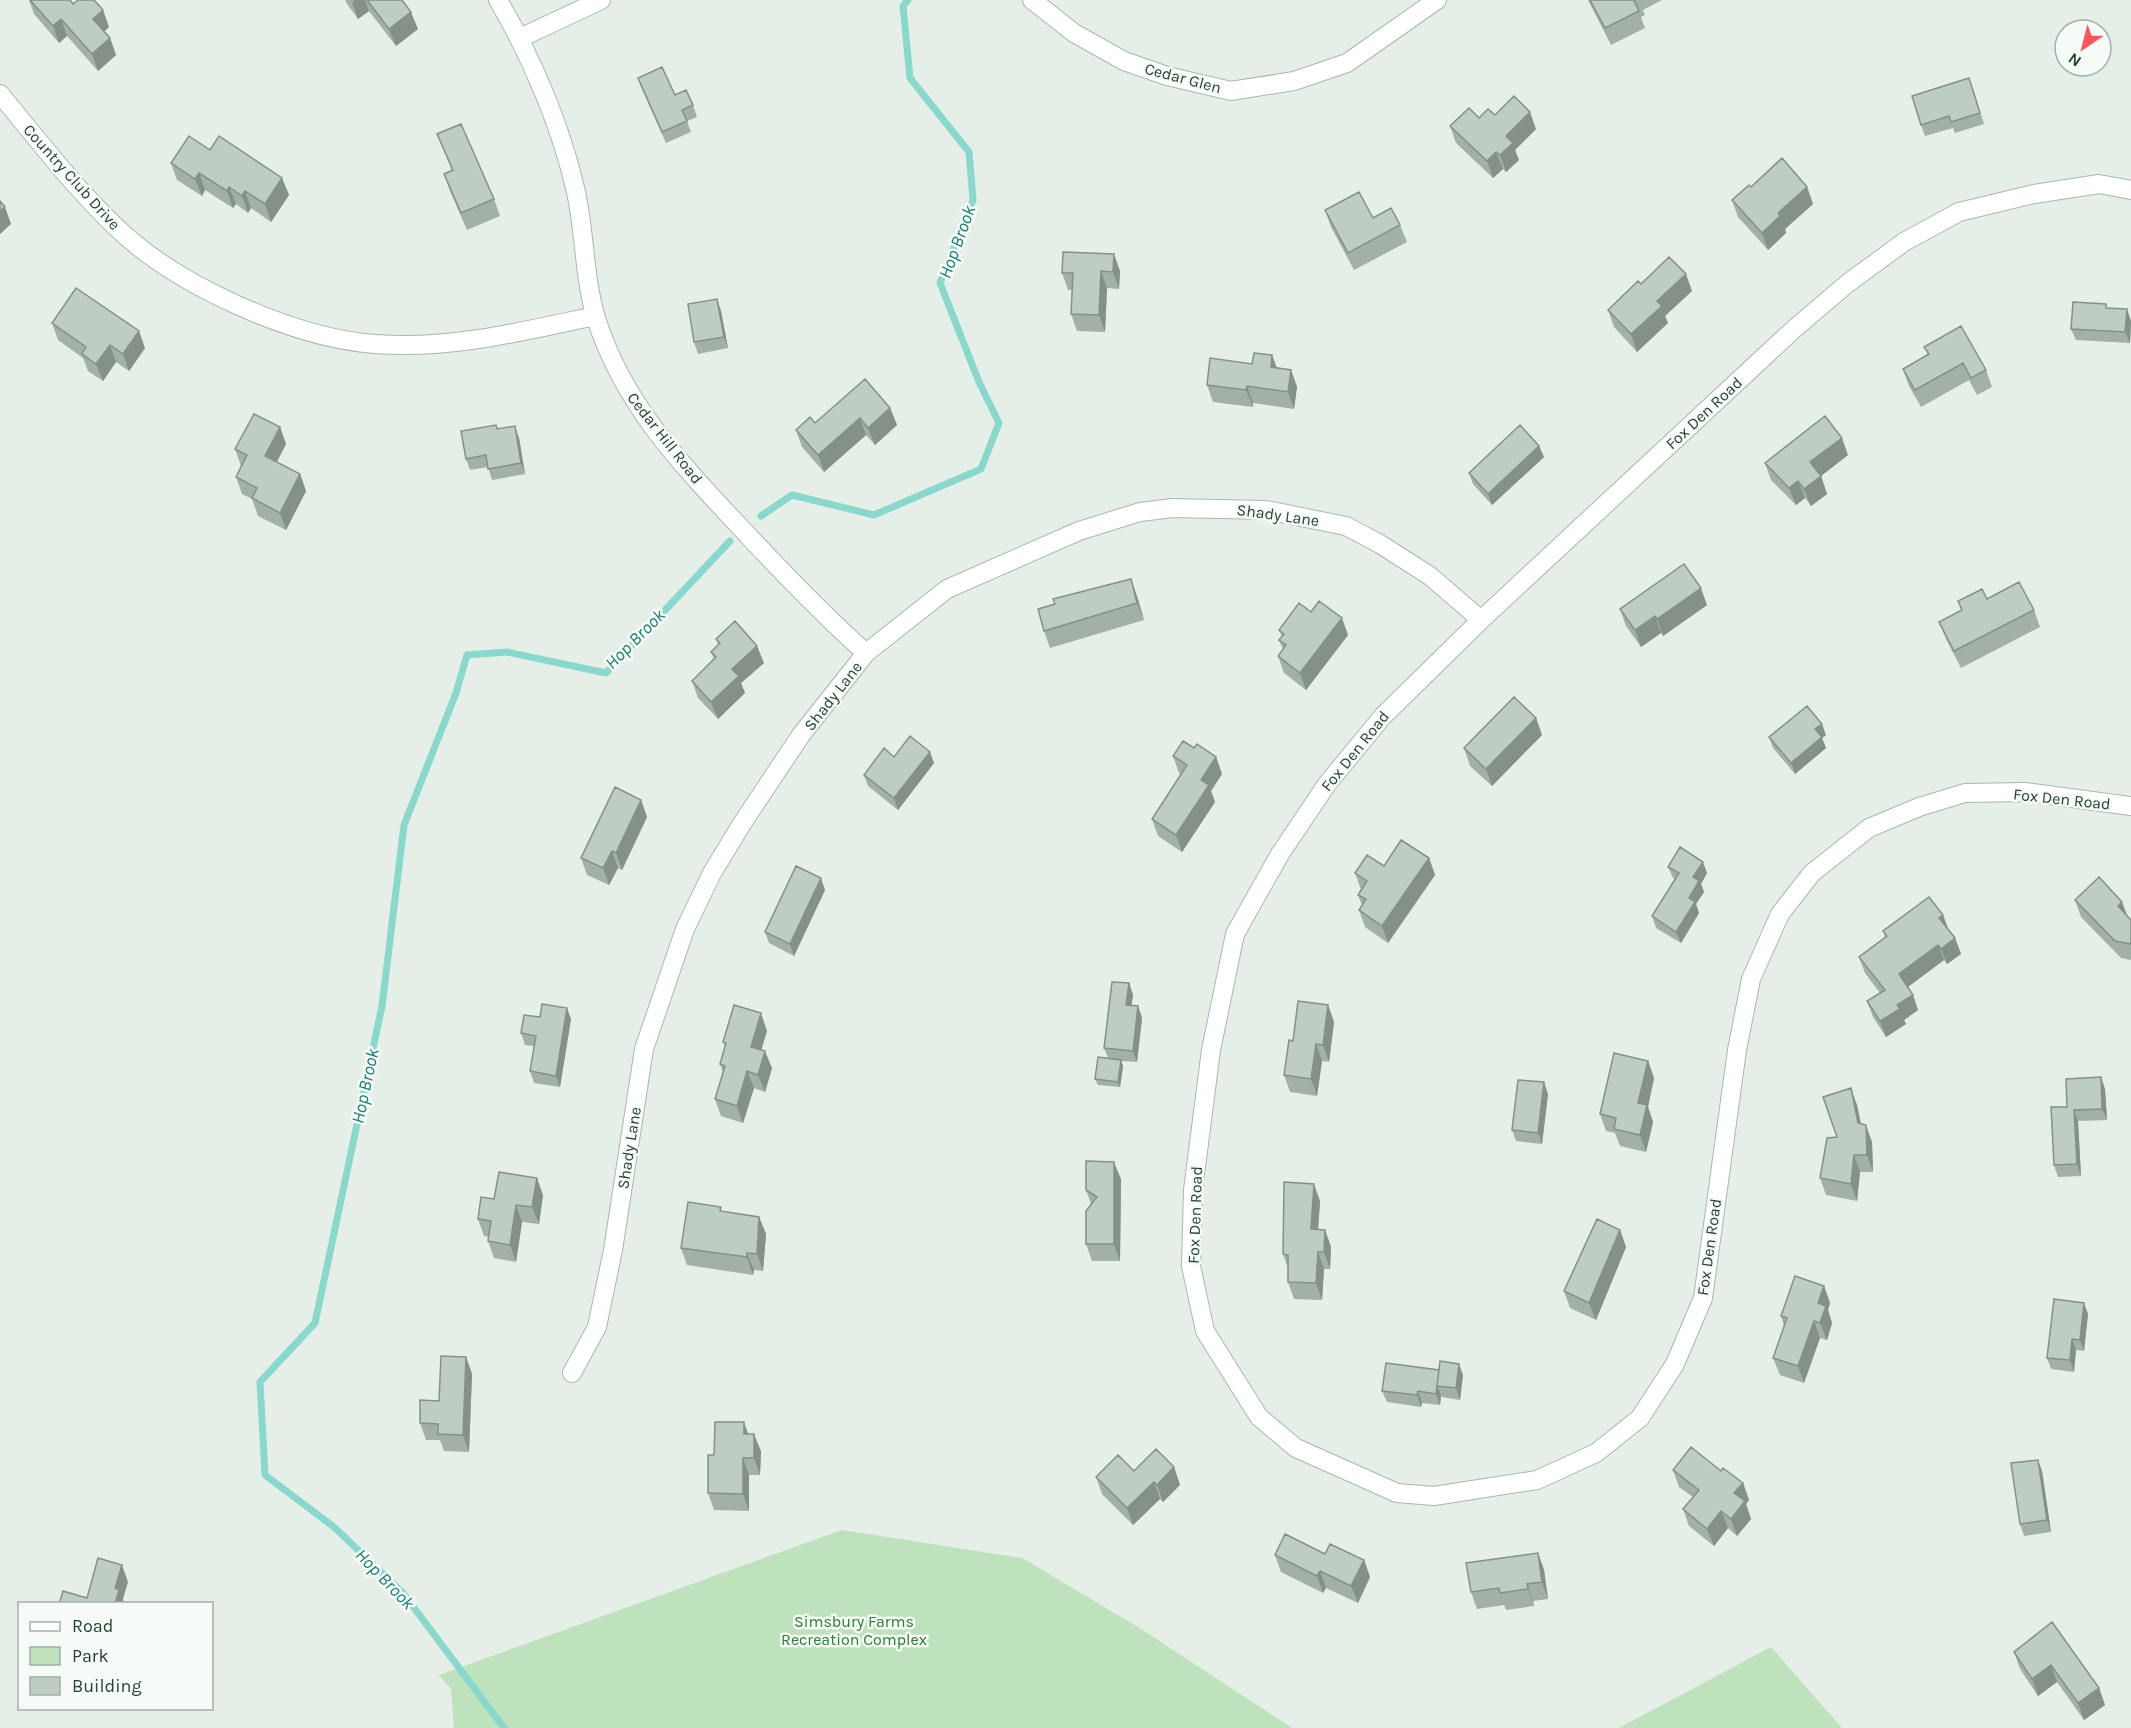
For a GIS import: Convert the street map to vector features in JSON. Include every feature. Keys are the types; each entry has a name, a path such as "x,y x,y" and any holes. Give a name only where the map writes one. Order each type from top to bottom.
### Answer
{"street":[{"name":"Cedar Hill Road","path":"498,0 520,38 560,138 576,193 595,316 612,361 633,402 671,452 767,555 866,654"},
{"path":"520,38 601,0"},
{"name":"Cedar Glen","path":"1032,0 1074,33 1124,61 1167,76 1231,91 1294,81 1347,63 1437,0"},
{"name":"Country Club Drive","path":"0,94 75,184 118,230 168,267 222,298 268,318 322,334 374,344 445,343 595,316"},
{"name":"Fox Den Road","path":"2131,190 2099,184 2034,194 1959,212 1904,242 1848,283 1794,329 1481,620 1383,716 1327,784 1280,854 1235,934 1211,1050 1193,1190 1191,1266 1205,1331 1259,1417 1296,1448 1397,1493 1434,1496 1537,1480 1596,1453 1640,1418 1676,1364 1703,1298 1737,1050 1751,979 1780,914 1812,873 1869,828 1919,807 1965,793 2025,792 2131,806"},
{"name":"Shady Lane","path":"572,1373 597,1327 613,1250 644,1049 685,929 712,873 743,822 801,735 866,654 947,589 1079,531 1140,512 1173,508 1266,510 1346,526 1380,544 1430,576 1481,620"}],"green space":[{"name":"Simsbury Farms Recreation Complex","path":"842,1530 1022,1558 1138,1627 1292,1728 454,1728 451,1689 439,1675"},
{"path":"1771,1647 1842,1728 1619,1728"}],"building":[{"path":"30,0 70,0 73,4 78,0 94,0 103,10 93,19 110,38 92,54 61,19 53,26"},
{"path":"367,0 402,0 411,12 389,29"},
{"path":"1590,0 1635,0 1639,11 1605,28"},
{"path":"662,67 675,95 686,90 693,105 682,110 687,121 662,132 638,78"},
{"path":"1969,78 1980,113 1951,122 1949,116 1921,125 1912,96"},
{"path":"1514,96 1530,112 1506,136 1513,143 1500,155 1496,152 1487,161 1450,126 1469,108 1479,118 1488,109 1495,115"},
{"path":"461,124 494,199 461,213 444,174 453,170 437,134"},
{"path":"189,136 210,150 219,136 282,178 265,204 245,191 242,196 229,187 227,191 199,173 195,179 171,163"},
{"path":"1782,158 1807,187 1778,213 1780,216 1762,233 1732,200 1749,185 1751,187"},
{"path":"1359,192 1373,218 1391,208 1400,225 1348,253 1325,210"},
{"path":"0,201 5,207 0,211"},
{"path":"1063,252 1114,254 1113,272 1101,271 1099,315 1071,314 1073,273 1062,273"},
{"path":"1669,257 1686,274 1657,301 1662,306 1631,334 1608,310 1638,281 1641,284"},
{"path":"76,288 139,331 123,354 110,345 96,364 82,354 86,347 52,323"},
{"path":"717,299 724,337 694,342 688,304"},
{"path":"2073,302 2106,304 2106,308 2127,309 2125,332 2071,329"},
{"path":"1961,326 1986,370 1971,378 1963,363 1915,390 1903,369 1929,354 1924,347"},
{"path":"1254,353 1272,355 1271,367 1291,370 1288,392 1247,386 1246,390 1207,385 1210,358 1252,364"},
{"path":"865,379 890,408 868,428 860,418 818,455 796,430 810,417 815,423"},
{"path":"254,414 280,427 265,456 300,474 280,513 252,498 257,488 236,477 247,455 235,449"},
{"path":"1825,416 1842,438 1810,462 1821,476 1804,489 1798,481 1789,488 1765,463"},
{"path":"496,425 497,429 515,426 521,463 488,469 486,455 466,459 461,431"},
{"path":"1520,425 1539,446 1488,494 1469,473"},
{"path":"1684,564 1701,588 1657,619 1655,616 1635,630 1620,609"},
{"path":"1131,579 1137,603 1044,631 1038,609 1055,604 1053,599"},
{"path":"2019,582 2034,610 1954,651 1939,622 1962,610 1958,601 1982,589 1987,599"},
{"path":"1319,601 1342,618 1300,673 1278,656 1286,645 1279,640 1284,634 1279,630 1299,603 1311,612"},
{"path":"735,621 757,646 732,669 739,676 711,702 692,681 716,657 711,652 720,643 716,639"},
{"path":"1514,697 1536,718 1486,769 1464,748"},
{"path":"1807,706 1822,724 1815,729 1822,737 1791,763 1769,737"},
{"path":"910,736 930,752 894,798 864,775 884,748 894,757"},
{"path":"1183,741 1194,748 1197,744 1216,757 1201,780 1209,785 1176,835 1152,819 1187,765 1173,756"},
{"path":"615,787 641,800 616,853 612,851 603,868 581,858"},
{"path":"1401,840 1429,858 1382,926 1359,910 1366,899 1358,895 1367,881 1355,873 1367,855 1384,866"},
{"path":"1680,847 1703,862 1693,877 1699,881 1689,898 1695,902 1676,932 1652,916 1679,873 1668,867"},
{"path":"796,866 821,878 790,944 765,932"},
{"path":"2099,877 2122,902 2118,906 2131,920 2131,944 2115,941 2075,900"},
{"path":"1929,897 1943,915 1939,918 1955,938 1941,949 1938,945 1899,974 1913,995 1897,1005 1900,1009 1880,1021 1867,1001 1885,990 1859,957 1887,936 1883,931"},
{"path":"1112,982 1129,983 1126,1005 1138,1006 1133,1051 1104,1048"},
{"path":"1298,1001 1328,1005 1323,1045 1316,1044 1311,1079 1284,1075 1289,1040 1293,1041"},
{"path":"542,1004 567,1008 556,1076 530,1071 536,1036 521,1033 524,1015 540,1017"},
{"path":"734,1005 761,1013 751,1047 765,1051 758,1075 747,1071 737,1106 715,1099 725,1066 720,1064 726,1043 723,1042"},
{"path":"1614,1053 1648,1061 1638,1103 1647,1105 1640,1135 1614,1129 1616,1118 1600,1114"},
{"path":"1098,1057 1121,1060 1118,1082 1095,1079"},
{"path":"2101,1077 2102,1109 2074,1110 2077,1164 2054,1165 2051,1107 2067,1107 2066,1079"},
{"path":"1518,1080 1544,1082 1538,1133 1512,1130"},
{"path":"1851,1088 1858,1123 1866,1125 1867,1155 1854,1155 1851,1184 1820,1178 1827,1138 1837,1137 1823,1097"},
{"path":"1086,1161 1114,1162 1114,1244 1086,1244 1086,1211 1097,1197 1086,1190"},
{"path":"499,1172 537,1178 532,1207 516,1205 510,1245 488,1241 491,1221 478,1219 481,1197 494,1199"},
{"path":"1284,1182 1314,1184 1311,1229 1325,1230 1324,1252 1318,1252 1316,1283 1288,1282 1288,1255 1283,1254"},
{"path":"688,1202 721,1207 720,1211 759,1217 757,1254 747,1253 747,1257 681,1248"},
{"path":"1597,1219 1620,1230 1589,1303 1564,1291"},
{"path":"1795,1276 1824,1286 1818,1303 1826,1306 1820,1323 1814,1321 1798,1366 1773,1358 1787,1318 1781,1316"},
{"path":"2054,1299 2084,1303 2080,1340 2072,1339 2070,1360 2047,1358"},
{"path":"441,1356 466,1357 463,1435 438,1434 438,1424 420,1423 420,1400 439,1401"},
{"path":"1440,1361 1459,1364 1456,1388 1437,1386"},
{"path":"1386,1363 1439,1370 1436,1394 1418,1391 1417,1395 1382,1391"},
{"path":"715,1422 744,1422 744,1434 754,1434 754,1458 743,1458 743,1494 708,1493 708,1455 714,1455"},
{"path":"1691,1447 1721,1471 1723,1468 1743,1483 1734,1493 1745,1501 1731,1519 1721,1511 1707,1529 1683,1509 1699,1490 1673,1470"},
{"path":"1156,1449 1174,1467 1157,1485 1154,1482 1127,1508 1096,1477 1118,1455 1134,1471"},
{"path":"2038,1460 2047,1520 2020,1524 2011,1463"},
{"path":"1285,1534 1325,1554 1330,1544 1364,1560 1351,1586 1320,1571 1317,1576 1275,1555"},
{"path":"1538,1553 1542,1582 1527,1584 1528,1589 1500,1593 1499,1588 1471,1592 1466,1563"},
{"path":"98,1558 122,1565 115,1588 119,1590 116,1602 60,1602 63,1591 87,1598"},
{"path":"2052,1622 2099,1688 2078,1703 2051,1665 2032,1679 2014,1652"}],"waterway":[{"name":"Hop Brook","path":"761,516 792,495 874,515 981,469 999,423 979,382 940,283 973,200 969,152 910,78 903,6 908,0"},
{"name":"Hop Brook","path":"504,1728 403,1593 334,1527 265,1475 260,1382 315,1323 382,1006 404,825 456,693 467,655 507,652 606,673 730,541"}]}
